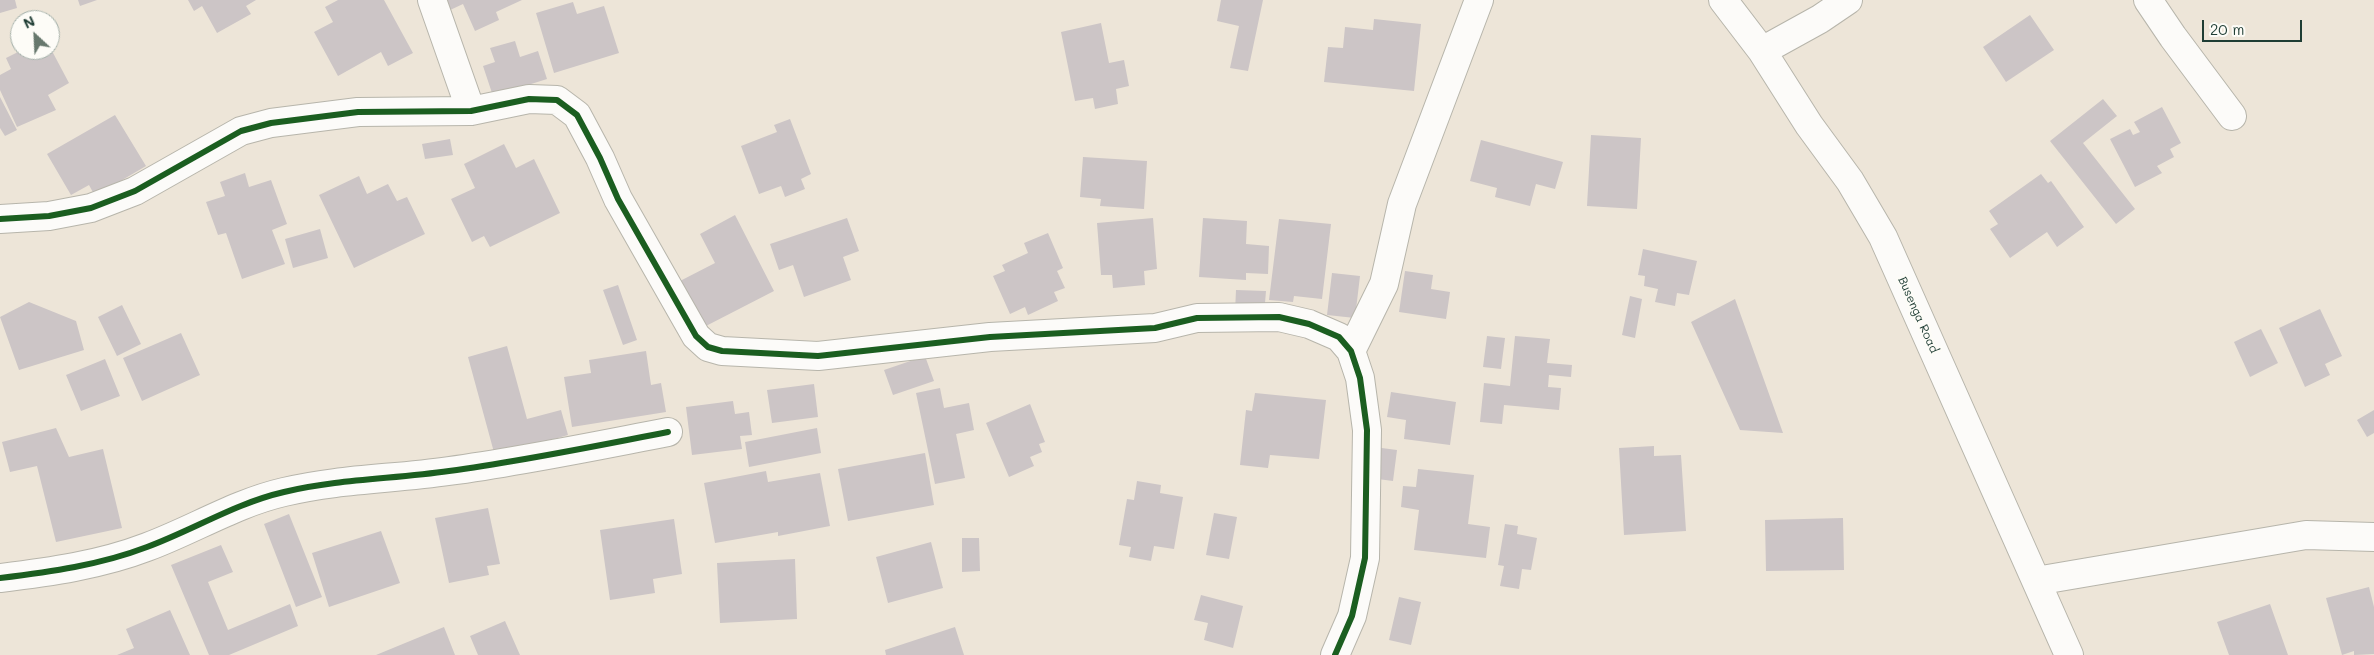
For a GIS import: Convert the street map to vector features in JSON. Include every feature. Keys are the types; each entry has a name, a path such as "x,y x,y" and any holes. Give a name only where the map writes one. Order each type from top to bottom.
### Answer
{"street":[{"path":"432,0 471,111"},
{"path":"1351,351 1384,284 1402,204 1479,0"},
{"name":"Busenga Road","path":"1723,0 1762,51 1809,124 1850,181 1882,237 2069,655"},
{"path":"1762,51 1820,19 1848,0"},
{"path":"2148,0 2232,116"},
{"path":"0,219 49,216 91,208 135,191 241,131 271,123 358,112 471,111 530,100 557,100 578,115 618,199 696,336 708,347 818,356 990,337 1155,328 1196,318 1279,317 1309,324 1340,337 1351,351 1360,378 1367,430 1365,558 1352,616 1336,655"},
{"path":"0,578 61,570 101,562 148,547 254,501 285,492 373,478 447,472 567,452 668,432"},
{"path":"2036,581 2306,535 2374,537"}],"building":[{"path":"0,0 15,0 17,8 0,13"},
{"path":"78,0 97,0 80,6"},
{"path":"188,0 256,0 246,6 251,14 217,33 202,6 194,11"},
{"path":"338,0 384,0 413,53 388,66 381,52 338,76 314,32 333,22 325,7"},
{"path":"442,0 522,0 496,12 499,20 475,31 463,4 448,11"},
{"path":"1221,0 1263,0 1248,71 1230,68 1239,26 1217,21"},
{"path":"573,2 577,14 604,6 619,53 554,73 536,13"},
{"path":"2030,15 2054,50 2006,82 1983,47"},
{"path":"1374,19 1421,24 1414,91 1324,82 1328,47 1343,48 1345,27 1373,30"},
{"path":"1101,23 1109,63 1124,60 1129,86 1116,89 1118,104 1095,109 1093,98 1075,101 1061,32"},
{"path":"515,41 520,57 538,51 547,79 493,96 483,66 495,62 490,48"},
{"path":"10,56 10,60 57,60 69,83 48,95 56,110 17,127 0,90 0,75 11,69 6,58"},
{"path":"0,97 17,130 5,136 0,128"},
{"path":"2103,99 2117,116 2083,143 2135,209 2116,224 2050,141"},
{"path":"2162,107 2181,143 2170,149 2174,157 2157,166 2162,173 2135,187 2110,139 2130,129 2133,135 2140,132 2134,122"},
{"path":"115,115 146,166 95,196 89,185 71,195 47,154"},
{"path":"790,119 811,174 801,179 805,189 785,197 781,186 759,194 741,146 777,132 774,125"},
{"path":"1591,135 1641,138 1637,209 1587,206"},
{"path":"450,139 453,155 425,159 422,144"},
{"path":"1481,140 1563,162 1555,189 1536,184 1530,206 1495,197 1497,188 1470,181"},
{"path":"504,144 516,168 534,159 560,213 490,247 484,236 472,242 451,199 475,188 464,164"},
{"path":"1083,157 1147,161 1144,209 1100,206 1101,199 1080,197"},
{"path":"245,173 249,187 271,180 287,224 272,230 285,264 242,279 226,233 218,235 206,202 225,196 220,182"},
{"path":"2041,174 2048,183 2051,181 2084,227 2057,247 2047,232 2010,258 1990,229 1998,224 1989,211"},
{"path":"359,176 367,194 388,184 397,201 407,197 425,234 354,268 319,195"},
{"path":"735,215 774,291 704,327 680,281 715,263 700,234"},
{"path":"847,218 859,251 843,257 851,280 804,297 793,265 779,270 770,244"},
{"path":"1153,218 1157,269 1144,271 1145,285 1113,288 1112,275 1101,275 1097,223"},
{"path":"1203,218 1247,221 1246,244 1269,246 1268,274 1246,273 1246,280 1199,277"},
{"path":"1279,219 1331,224 1322,299 1294,296 1293,302 1269,300"},
{"path":"320,229 328,258 293,268 285,239"},
{"path":"1048,233 1063,268 1057,271 1065,288 1054,292 1058,301 1028,315 1025,307 1010,314 993,276 1005,271 1002,265 1028,253 1024,243"},
{"path":"1643,249 1697,261 1689,295 1677,293 1675,306 1655,302 1658,289 1644,286 1645,276 1638,275"},
{"path":"1405,271 1433,275 1431,289 1450,292 1446,319 1399,312"},
{"path":"1332,273 1360,276 1355,318 1327,315"},
{"path":"618,285 637,340 623,345 603,290"},
{"path":"1236,290 1266,291 1264,315 1235,312"},
{"path":"1630,296 1642,299 1635,338 1622,335"},
{"path":"1735,299 1783,433 1740,430 1691,322"},
{"path":"29,302 76,321 84,350 19,370 0,317"},
{"path":"122,305 141,344 117,356 98,317"},
{"path":"2320,309 2342,356 2325,364 2330,375 2305,387 2279,328"},
{"path":"2261,329 2278,363 2250,377 2234,342"},
{"path":"181,333 200,375 142,401 123,358"},
{"path":"1487,336 1505,338 1501,369 1483,367"},
{"path":"1515,336 1550,339 1547,363 1572,365 1571,377 1549,375 1548,387 1561,388 1559,410 1504,405 1502,424 1480,422 1484,383 1510,386"},
{"path":"507,346 527,419 561,410 568,435 495,456 468,357"},
{"path":"646,351 651,385 661,383 666,412 572,427 564,377 591,373 589,360"},
{"path":"925,356 934,381 893,395 884,370"},
{"path":"105,359 120,396 81,411 66,375"},
{"path":"814,384 818,417 772,423 767,390"},
{"path":"940,388 944,408 969,403 974,430 956,434 965,478 935,484 916,393"},
{"path":"1391,392 1456,402 1450,445 1404,439 1406,420 1387,417"},
{"path":"1255,393 1326,400 1319,459 1270,455 1268,468 1240,465 1246,410 1252,411"},
{"path":"733,401 735,414 749,412 752,435 740,436 742,449 692,455 686,407"},
{"path":"1030,404 1045,442 1039,444 1042,452 1030,457 1034,466 1009,477 986,423"},
{"path":"2374,410 2374,433 2367,437 2357,420"},
{"path":"56,428 69,457 103,449 122,528 56,542 37,466 10,472 2,442"},
{"path":"817,428 821,453 749,467 745,442"},
{"path":"1654,446 1654,456 1681,455 1686,531 1624,535 1619,448"},
{"path":"1374,447 1397,450 1393,481 1370,478"},
{"path":"925,453 934,505 848,521 838,469"},
{"path":"1418,469 1474,475 1468,524 1490,527 1486,558 1414,550 1419,510 1401,507 1403,486 1416,487"},
{"path":"766,471 768,482 820,473 830,526 778,536 778,532 715,543 704,483"},
{"path":"1137,481 1161,485 1160,493 1183,497 1174,549 1154,546 1151,561 1129,557 1131,547 1119,545 1127,499 1134,500"},
{"path":"488,508 500,564 487,566 489,575 449,583 435,518"},
{"path":"1214,513 1237,517 1229,559 1206,555"},
{"path":"289,514 322,597 296,607 264,524"},
{"path":"1843,518 1844,570 1766,571 1765,520"},
{"path":"674,519 682,574 653,579 655,593 610,600 600,530"},
{"path":"1505,524 1518,526 1517,534 1537,538 1531,570 1522,569 1519,589 1500,586 1504,566 1498,565"},
{"path":"381,531 400,583 329,607 312,553"},
{"path":"962,538 979,538 980,571 962,572"},
{"path":"931,542 943,588 888,603 876,557"},
{"path":"221,545 233,572 208,582 228,630 290,604 298,626 229,655 209,655 171,565"},
{"path":"795,559 797,619 720,623 717,563"},
{"path":"2369,587 2374,607 2374,654 2354,655 2354,651 2342,655 2326,598"},
{"path":"1201,595 1243,606 1233,648 1204,640 1208,623 1194,620"},
{"path":"1399,597 1421,602 1411,645 1389,640"},
{"path":"2270,604 2288,655 2229,655 2217,622"},
{"path":"170,610 190,655 117,655 134,648 126,629"},
{"path":"505,621 520,655 478,655 470,636"},
{"path":"444,627 455,655 376,655"},
{"path":"955,627 964,655 886,655 885,650"}],"cycle path":[{"path":"0,219 49,216 91,208 135,191 241,131 271,123 358,112 471,111 529,99 557,100 577,115 600,158 618,199 696,336 708,347 722,351 818,356 990,337 1155,328 1197,318 1279,317 1309,324 1339,337 1351,351 1360,378 1367,430 1365,558 1352,616 1335,655"},
{"path":"0,578 75,567 111,559 164,540 249,503 284,492 325,484 428,474 477,467 668,432"}]}
